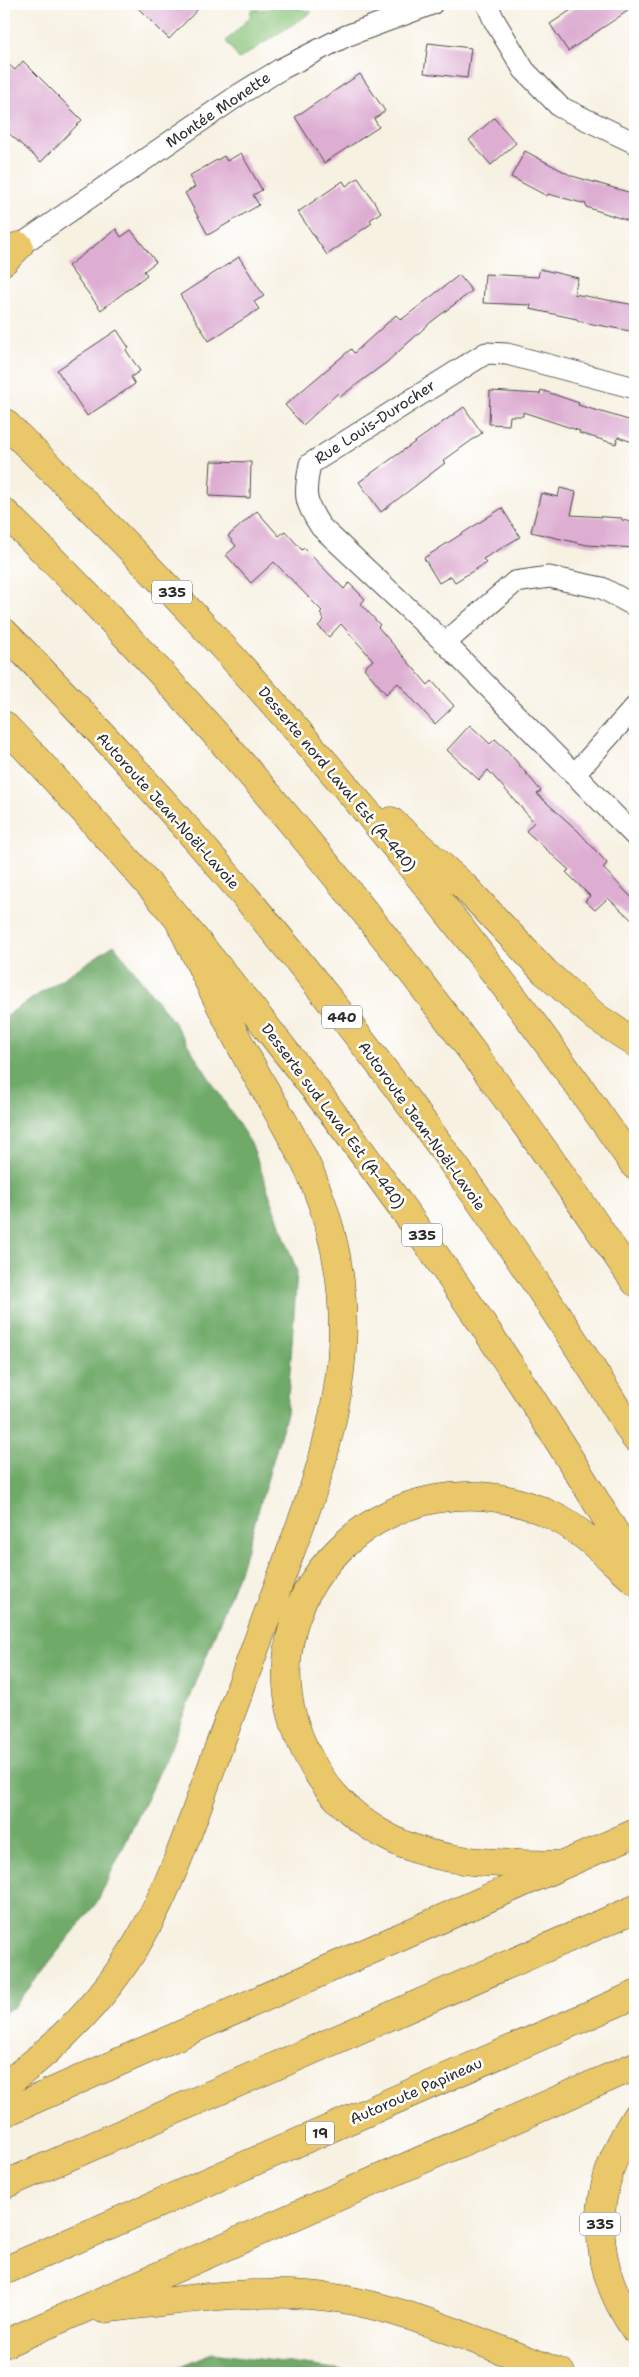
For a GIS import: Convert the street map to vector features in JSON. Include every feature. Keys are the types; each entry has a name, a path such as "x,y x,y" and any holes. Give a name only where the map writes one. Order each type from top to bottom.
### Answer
{"highway":[{"path":"4,404 10,428"},
{"name":"Desserte nord Laval Est (A-440)","path":"10,428 178,599 321,758 464,933 539,1032 635,1166"},
{"path":"4,512 172,688 316,852 394,948 499,1087 635,1282"},
{"name":"Autoroute Jean-Noël-Lavoie","path":"4,632 173,814 255,909 336,1009 439,1145 498,1228 580,1349 635,1438"},
{"name":"Desserte sud Laval Est (A-440)","path":"4,725 104,835 180,923 295,1063 414,1224 542,1414 635,1566"},
{"name":"335","path":"321,758 465,887 527,954 566,992 596,1017 635,1043"},
{"path":"4,2086 52,2048 98,2000 131,1955 152,1917 184,1839 311,1496 329,1438 340,1384 344,1330 341,1288 334,1244 321,1200 307,1165 255,1072 180,923"},
{"path":"563,1865 450,1859 403,1844 375,1830 349,1810 328,1788 312,1764 292,1720 286,1680 290,1635 298,1610 312,1585 343,1547 378,1520 392,1512 437,1499 466,1496 495,1498 544,1512 574,1529 635,1581"},
{"path":"4,2112 635,1833"},
{"path":"4,2184 635,1908"},
{"name":"Autoroute Papineau","path":"4,2271 635,1995"},
{"path":"4,2344 635,2066"},
{"name":"335","path":"635,2118 608,2171 602,2197 600,2223 602,2251 609,2278 620,2306 635,2330"},
{"path":"74,2313 234,2294 281,2294 324,2297 399,2313 561,2373"}],"street":[{"name":"Montée Monette","path":"9,253 233,99 280,69 346,36 432,4"},
{"path":"487,4 494,20 524,70 560,107 635,143"},
{"name":"Rue Louis-Durocher","path":"635,388 507,354 486,352 310,464 305,486 308,508 321,528 445,643 635,836"},
{"path":"445,643 515,582 550,577 602,588 635,606"},
{"path":"574,775 635,707"}],"green space":[{"path":"272,4 293,4 293,7 312,12 239,59 226,41 250,17 251,10 270,9"},
{"path":"114,945 172,1020 252,1145 297,1272 287,1413 243,1562 169,1752 97,1902 14,2007 4,2012 4,1017"},
{"path":"212,2353 366,2373 163,2373"}],"building":[{"path":"134,4 203,4 169,39"},
{"path":"580,4 635,4 635,6 568,51 550,24"},
{"path":"428,43 471,48 467,78 424,73"},
{"path":"4,60 15,70 23,61 82,120 41,162 4,129"},
{"path":"360,74 385,111 374,119 379,127 324,163 295,117"},
{"path":"494,118 516,143 491,165 469,140"},
{"path":"525,151 572,176 635,194 635,223 586,207 586,204 548,194 547,196 511,177"},
{"path":"241,153 262,190 253,195 259,205 208,235 185,193 195,187 189,176 224,156 227,161"},
{"path":"358,178 381,212 370,220 372,223 327,255 298,212 343,181 346,186"},
{"path":"116,229 121,237 131,230 156,262 144,271 147,275 101,310 68,266"},
{"path":"239,257 264,296 254,302 259,309 209,341 180,295"},
{"path":"540,269 578,278 574,294 635,305 635,332 577,321 577,319 530,309 531,305 483,303 485,274 538,277"},
{"path":"459,275 472,291 431,322 387,362 340,397 338,393 303,425 285,405 351,349 354,353 396,315 401,320"},
{"path":"117,330 129,348 126,350 140,371 131,377 135,384 87,416 57,370"},
{"path":"541,390 579,403 578,405 635,422 635,443 618,437 616,444 579,433 580,431 523,412 523,416 510,416 509,425 489,424 490,391 540,394"},
{"path":"464,407 482,433 443,461 445,463 381,512 359,482"},
{"path":"211,461 251,462 250,498 209,496"},
{"path":"560,488 576,492 571,515 622,518 622,520 635,523 635,548 587,545 531,532 541,493 558,497"},
{"path":"502,508 520,537 483,559 486,563 455,582 451,576 439,583 424,558"},
{"path":"257,511 279,536 285,531 302,550 304,548 344,589 349,583 365,599 361,604 380,625 378,627 428,685 432,681 454,706 435,724 398,683 386,694 364,668 373,660 341,624 329,637 318,626 324,620 320,613 322,611 274,562 251,583 226,555 236,546 228,536"},
{"path":"470,725 490,744 495,739 506,749 541,791 537,794 578,831 607,863 603,868 635,901 635,923 608,898 595,910 585,901 590,896 566,872 569,870 526,831 534,822 488,770 479,780 447,750"}]}
